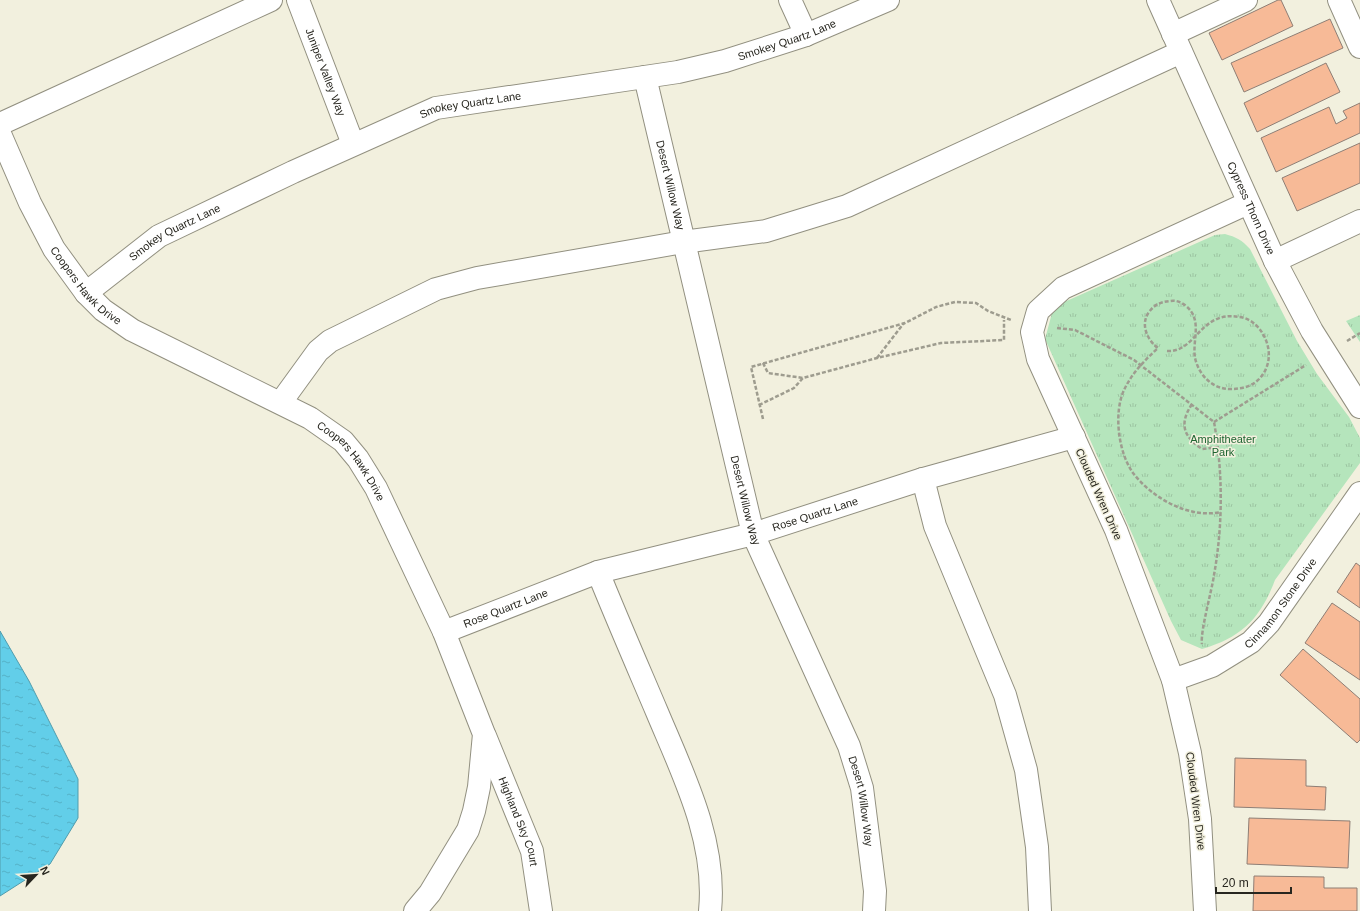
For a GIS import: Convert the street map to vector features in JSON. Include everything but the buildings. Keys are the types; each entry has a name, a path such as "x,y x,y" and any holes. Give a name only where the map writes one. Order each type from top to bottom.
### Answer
{"street":[{"path":"0,124 271,0"},
{"name":"Juniper Valley Way","path":"298,0 353,144"},
{"path":"790,0 806,35"},
{"name":"Smokey Quartz Lane","path":"86,293 159,236 353,144 436,108 678,72 725,61 806,35 888,0"},
{"name":"Cypress Thorn Drive","path":"1158,0 1275,261 1325,353 1360,407"},
{"path":"281,402 318,351 330,341 436,289 477,278 683,242 766,231 847,206 1177,43 1246,0"},
{"path":"1339,0 1360,47"},
{"name":"Desert Willow Way","path":"644,77 753,534 849,746 862,788 869,832 875,891 874,911"},
{"name":"Coopers Hawk Drive","path":"0,134 30,203 54,249 86,293 103,310 132,330 281,402 310,418 333,433 342,441 358,459 376,488 444,632 484,734 479,787 468,830 430,893 415,911"},
{"name":"Clouded Wren Drive","path":"1205,911 1200,819 1190,753 1173,680 1119,538 1038,359 1032,332 1038,311 1063,288 1248,203"},
{"path":"1275,261 1360,222"},
{"name":"Rose Quartz Lane","path":"444,632 598,572 753,534 923,479 1074,437"},
{"path":"923,479 935,526 1005,695 1026,770 1037,847 1040,911"},
{"name":"Cinnamon Stone Drive","path":"1173,680 1212,666 1251,642 1269,623 1360,493"},
{"path":"598,572 686,780 702,828 712,894 710,911"},
{"name":"Highland Sky Court","path":"484,734 532,852 541,911"}],"path":[{"path":"1167,351 1175,352 1179,350 1189,343 1196,334 1199,330 1208,323 1219,317 1231,315 1245,318 1259,327 1268,344 1269,355 1263,375 1254,384 1240,389 1220,389 1207,381 1198,368 1195,356 1196,334 1197,326 1191,310 1183,304 1174,301 1162,302 1154,306 1147,315 1146,332 1153,344 1158,348 1140,364 1124,389 1119,409 1118,430 1121,445 1132,472 1151,492 1182,509 1203,513 1221,512"},
{"path":"763,419 751,367 905,322 936,307 955,302 976,303 1007,320 1074,330 1140,364 1214,422 1219,447 1221,512 1215,573 1201,642 1212,666"},
{"path":"763,363 768,373 803,378 941,343 1004,340 1004,320"},
{"path":"877,358 905,322"},
{"path":"1214,422 1360,333"},
{"path":"759,405 794,388 803,378"},
{"path":"1192,404 1184,420 1187,435 1202,449 1219,447"}],"green space":[{"name":"Amphitheater Park","path":"1225,234 1239,239 1250,249 1297,341 1317,374 1349,417 1360,438 1360,463 1275,580 1263,606 1256,616 1248,625 1228,639 1202,649 1181,640 1171,621 1045,339 1052,313 1062,303 1215,235"},
{"path":"1360,315 1360,342 1346,321"}],"water":[{"path":"0,631 29,681 78,779 78,818 50,864 0,896"}]}
